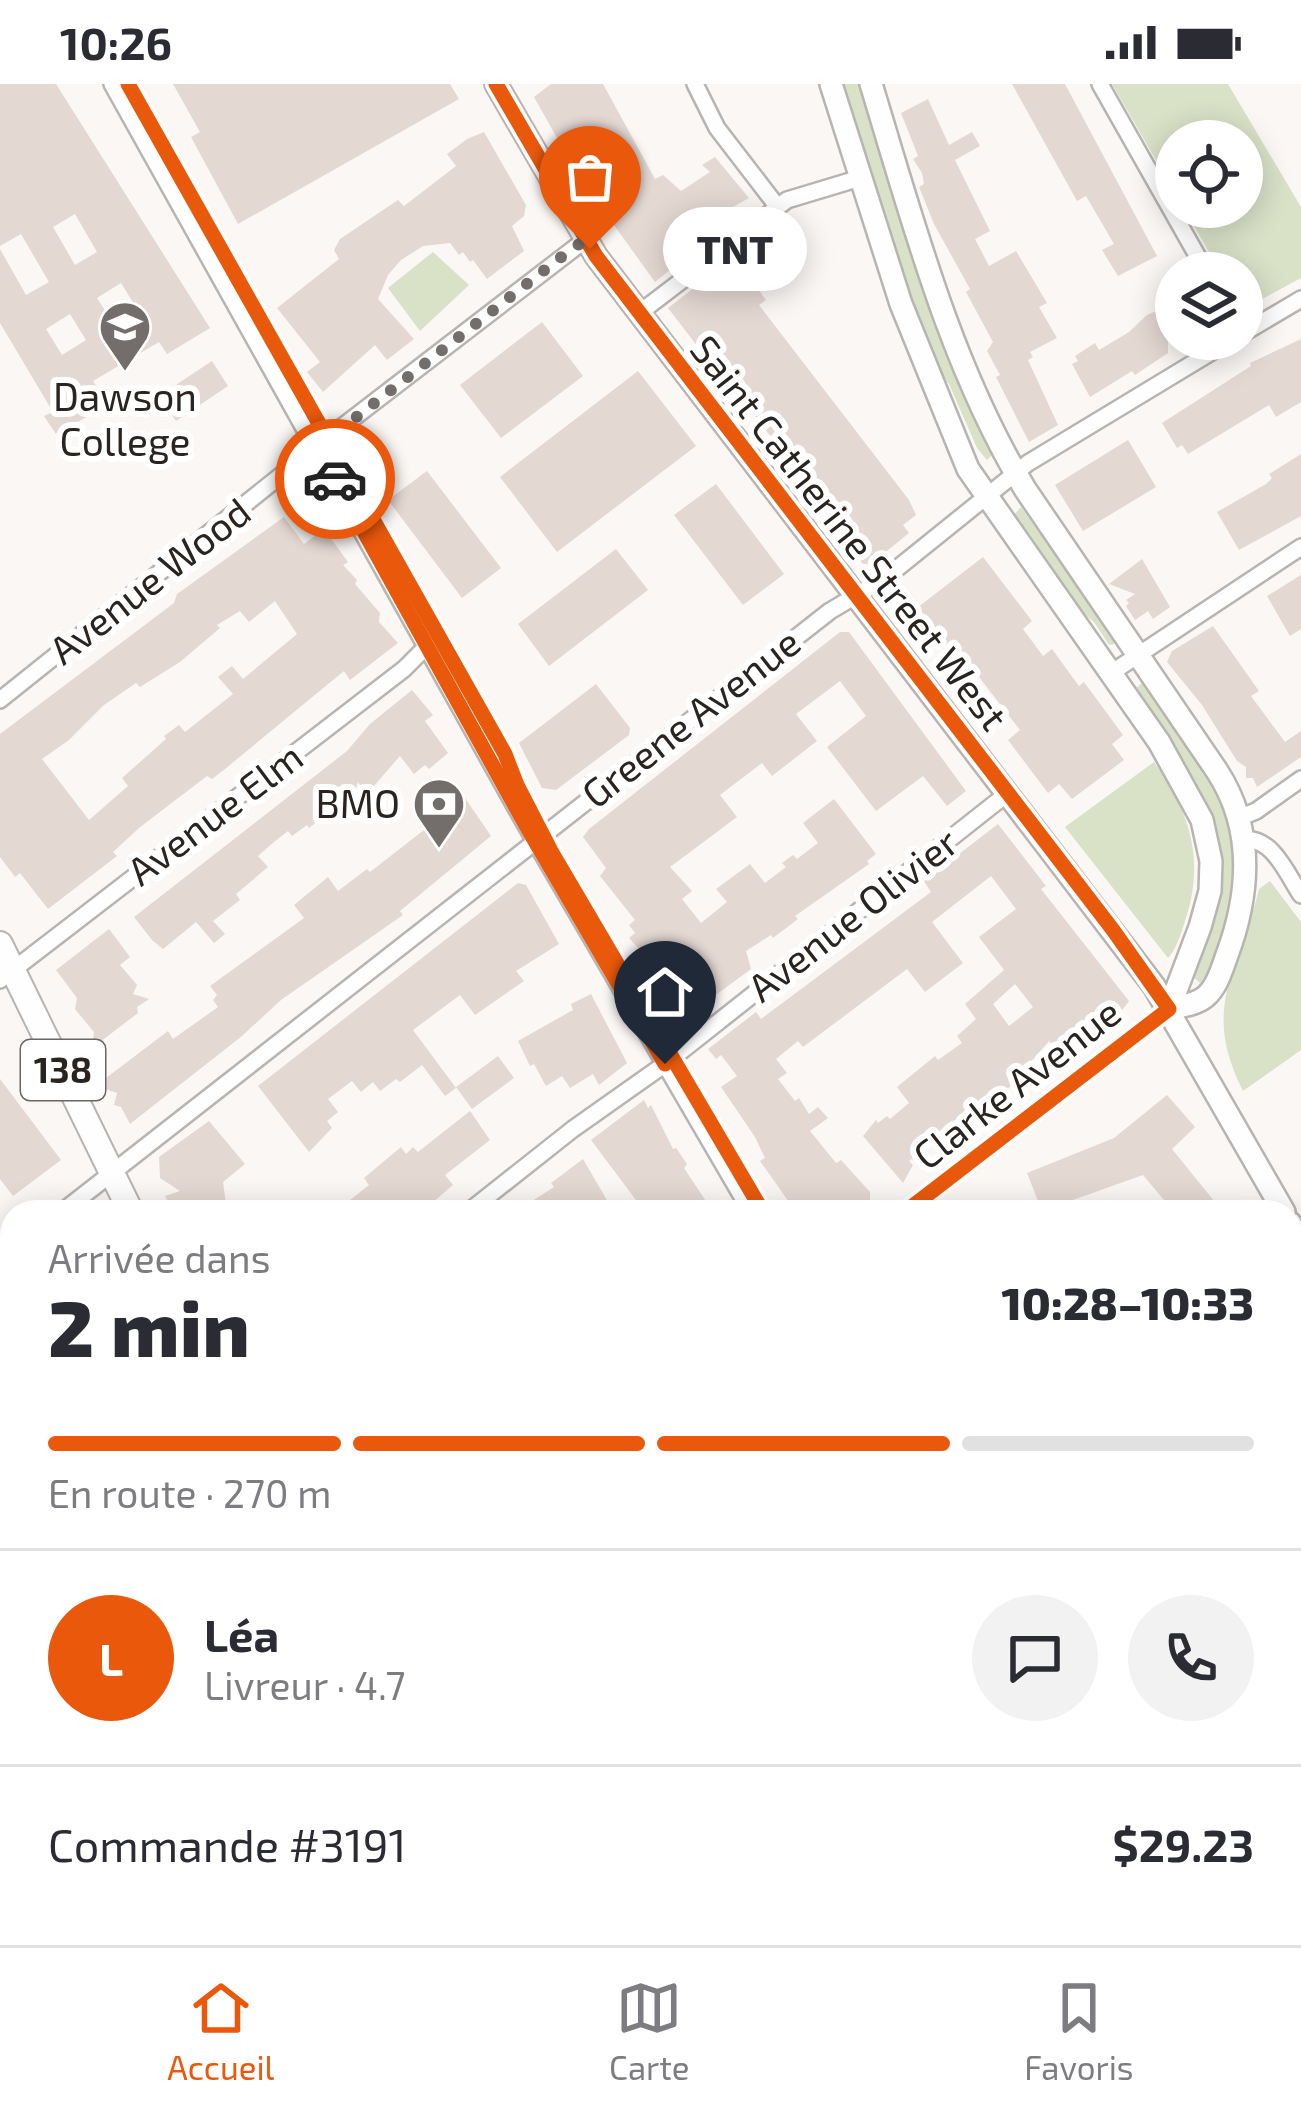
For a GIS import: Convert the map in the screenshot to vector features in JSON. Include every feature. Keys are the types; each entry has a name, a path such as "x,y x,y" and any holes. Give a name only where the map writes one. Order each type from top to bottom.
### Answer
{"main road":[{"name":"Saint Catherine Street West","path":"496,84 585,240 638,314 1009,793 1169,1009 1277,1200"},
{"path":"831,84 928,373 968,470 1112,673 1184,782 1202,820 1210,850 1206,910 1169,1009"},
{"path":"871,84 940,302 995,438 1223,780 1241,829 1244,898 1217,980 1199,1001 1169,1009"},
{"name":"138","path":"0,944 6,975 125,1200"}],"street":[{"path":"112,84 536,840 744,1200"},
{"path":"695,84 717,128 777,206"},
{"path":"1100,84 1195,252"},
{"path":"638,314 777,206 792,197 860,178"},
{"name":"Avenue Wood","path":"0,700 585,240"},
{"path":"1263,322 1301,299"},
{"name":"Greene Avenue","path":"77,1200 830,611 884,578 1015,473 1199,360"},
{"path":"1112,673 1301,547"},
{"name":"Avenue Elm","path":"6,975 404,669 427,646"},
{"path":"1301,779 1241,829 1266,844 1301,895"},
{"name":"Avenue Olivier","path":"483,1200 665,1064 1009,793"},
{"name":"Clarke Avenue","path":"920,1200 1169,1009"}],"green space":[{"path":"842,84 860,84 931,307 992,455 987,460 949,384 937,370 905,287"},
{"path":"1112,84 1228,84 1249,120 1155,120 1155,159"},
{"path":"1263,143 1301,207 1301,278 1263,299 1263,252 1209,252 1195,228 1263,228"},
{"path":"433,252 469,285 420,331 388,288"},
{"path":"1021,507 1116,640 1114,644 1109,645 1079,610 1014,515"},
{"path":"1144,681 1202,766 1227,823 1233,854 1226,924 1200,983 1194,978 1219,889 1220,855 1202,795 1134,690"},
{"path":"1154,762 1186,819 1194,860 1191,902 1168,958 1065,827"},
{"path":"1270,881 1301,922 1301,1050 1243,1091 1231,1061 1224,1012 1259,889"}],"building":[{"name":"Dawson College","path":"0,84 56,84 210,328 167,354 159,342 93,381 108,405 56,434 44,416 53,412 0,323 0,249 26,295 49,282 21,234 0,246","holes":["75,214 97,252 75,265 53,227","121,283 137,309 113,323 97,298","70,314 86,340 62,355 46,329"]},
{"path":"173,84 450,84 459,99 238,224 191,137 200,132"},
{"path":"551,84 603,84 655,179 663,175 681,191 710,172 702,165 715,157 749,198 731,208 702,234 707,240 655,282 601,207 597,209 534,97"},
{"path":"1012,84 1065,84 1155,257 1118,276 1102,250 1114,244 1086,196 1077,201"},
{"path":"928,99 949,145 972,132 980,146 955,160 990,231 975,239 989,266 1016,251 1047,303 1039,307 1057,338 1030,352 1033,357 1028,360 1058,425 1029,442 996,377 1000,375 987,351 993,342 919,187 924,184 922,173 913,159 918,156 901,113"},
{"path":"484,132 526,205 524,216 512,226 524,251 487,279 473,260 463,252 459,255 450,243 423,246 401,260 378,299 414,339 387,360 375,345 323,392 307,372 320,362 277,308 339,259 334,250 340,239 398,200 404,206 456,166 447,154"},
{"path":"726,263 746,291 754,284 766,300 759,305 916,515 903,525 909,533 866,568 849,546 853,543 714,363 716,341 701,351 668,308"},
{"path":"1155,312 1158,360 1090,397 1072,364 1078,361 1075,356 1095,343 1099,350"},
{"path":"542,322 583,376 501,438 460,385"},
{"path":"1301,339 1301,402 1276,417 1269,405 1188,454 1182,445 1177,448 1162,423 1263,357"},
{"path":"212,361 228,386 176,421 159,396"},
{"path":"638,371 696,446 557,552 500,477"},
{"path":"1128,440 1156,487 1083,531 1055,485"},
{"path":"1301,454 1301,516 1239,550 1217,512 1266,484 1272,478 1269,474"},
{"path":"427,471 501,568 462,598 388,500"},
{"path":"716,484 784,574 743,605 674,515"},
{"path":"284,517 304,544 324,529 348,562 343,565 357,580 355,584 380,613 379,622 398,643 350,680 344,671 212,779 207,776 139,828 113,852 117,856 48,909 20,873 15,877 0,857 0,734 174,603 177,594","holes":["275,601 297,634 243,679 232,666 218,677 233,694 185,732 179,725 164,736 122,778 128,786 89,820 42,759 104,705 180,662 220,628 217,625 240,611 249,622"]},
{"path":"616,549 648,590 549,666 518,624"},
{"path":"983,557 1032,621 1023,629 1043,656 1052,649 1079,686 1084,682 1123,735 1112,744 1124,760 1072,799 1059,784 1048,793 1008,740 1020,730 972,668 963,675 913,611"},
{"path":"1142,559 1170,607 1153,619 1148,611 1135,620 1126,600 1135,594 1109,584"},
{"path":"1301,575 1301,629 1290,636 1267,596"},
{"path":"1213,626 1259,691 1251,696 1285,742 1301,731 1301,757 1257,787 1253,778 1246,778 1246,767 1167,662 1172,651"},
{"path":"840,632 849,632 966,791 947,806 923,776 876,811 827,747 866,716 840,681 796,714 817,741 772,776 762,763 720,795 737,817 670,867 692,891 682,899 701,923 727,902 716,889 750,864 765,883 786,867 782,863 793,855 797,859 818,843 803,823 834,799 876,854 773,938 746,951 751,969 682,1020 654,973 658,970 629,938 635,933 629,925 635,920 600,876 606,868 583,837"},
{"path":"596,684 630,728 629,735 556,790 542,788 519,743"},
{"path":"412,690 433,715 425,721 448,753 429,769 425,765 414,774 400,756 367,794 358,782 351,806 337,816 324,816 309,828 292,836 288,831 274,842 258,856 268,867 236,894 240,900 213,921 225,934 214,943 196,922 163,949 152,940 134,917 347,751 370,724"},
{"path":"465,798 491,836 400,911 403,915 281,1000 130,1124 121,1107 114,1105 117,1093 105,1089 106,1078 168,1031 173,1039 218,1007 210,986 304,918 294,905 328,877 338,891"},
{"path":"998,824 1046,886 1041,889 1129,1001 1060,1054 1049,1041 1025,1076 1016,1074 1012,1086 1000,1093 1003,1096 987,1109 984,1103 909,1161 913,1165 903,1183 863,1136 876,1120 890,1119 909,1103 897,1087 935,1056 938,1060 962,1043 957,1036 976,1019 965,1004 1004,970 979,937 1016,909 991,876 932,922 963,963 925,992 907,969 803,1047 798,1041 776,1059 787,1073 778,1079 795,1101 799,1098 809,1114 818,1107 828,1118 810,1131 836,1163 841,1160 870,1192 870,1200 788,1200 760,1161 765,1158 755,1137 721,1087 737,1076 721,1055 716,1059 708,1049 756,1012 761,1019 931,892 924,881","holes":["1015,984 1033,1007 1009,1026 993,1004"]},
{"path":"518,883 526,885 559,944 516,971 524,981 475,1015 460,995 413,1030 456,1088 445,1096 422,1065 380,1091 373,1082 361,1092 352,1081 328,1099 338,1112 327,1121 332,1128 309,1152 258,1086"},
{"path":"109,929 130,957 120,965 137,985 133,994 149,999 92,1048 94,1032 75,1009 77,998 56,970"},
{"path":"591,994 627,1063 599,1085 593,1074 570,1088 562,1076 546,1086 518,1041 573,1010 571,1004"},
{"path":"498,1056 514,1078 472,1109 456,1087"},
{"path":"0,1079 61,1160 13,1196 0,1179"},
{"path":"1167,1095 1195,1127 1172,1149 1213,1200 1164,1200 1143,1175 1073,1200 1038,1200 1027,1173 1114,1138"},
{"path":"644,1100 705,1200 636,1200 591,1140"},
{"path":"470,1111 490,1140 445,1175 453,1185 435,1200 350,1200 369,1185 364,1178 401,1147 406,1154 413,1147 418,1152"},
{"path":"209,1121 245,1164 223,1182 225,1200 167,1200 165,1196 180,1191 160,1178 159,1157"},
{"path":"583,1159 607,1200 534,1200 554,1187 551,1183"}],"cycle path":[{"path":"128,84 505,754 551,851 756,1200"},
{"path":"496,84 596,256 1169,1009 921,1200"}],"way so far":[{"path":"335,479 317,448 565,254 585,240 590,249"}],"place":[{"name":"TNT","path":"590,249"},
{"name":"Dawson College","path":"125,373"},
{"name":"BMO","path":"439,850"}],"route":[{"path":"335,479 525,824 665,1064"}]}
